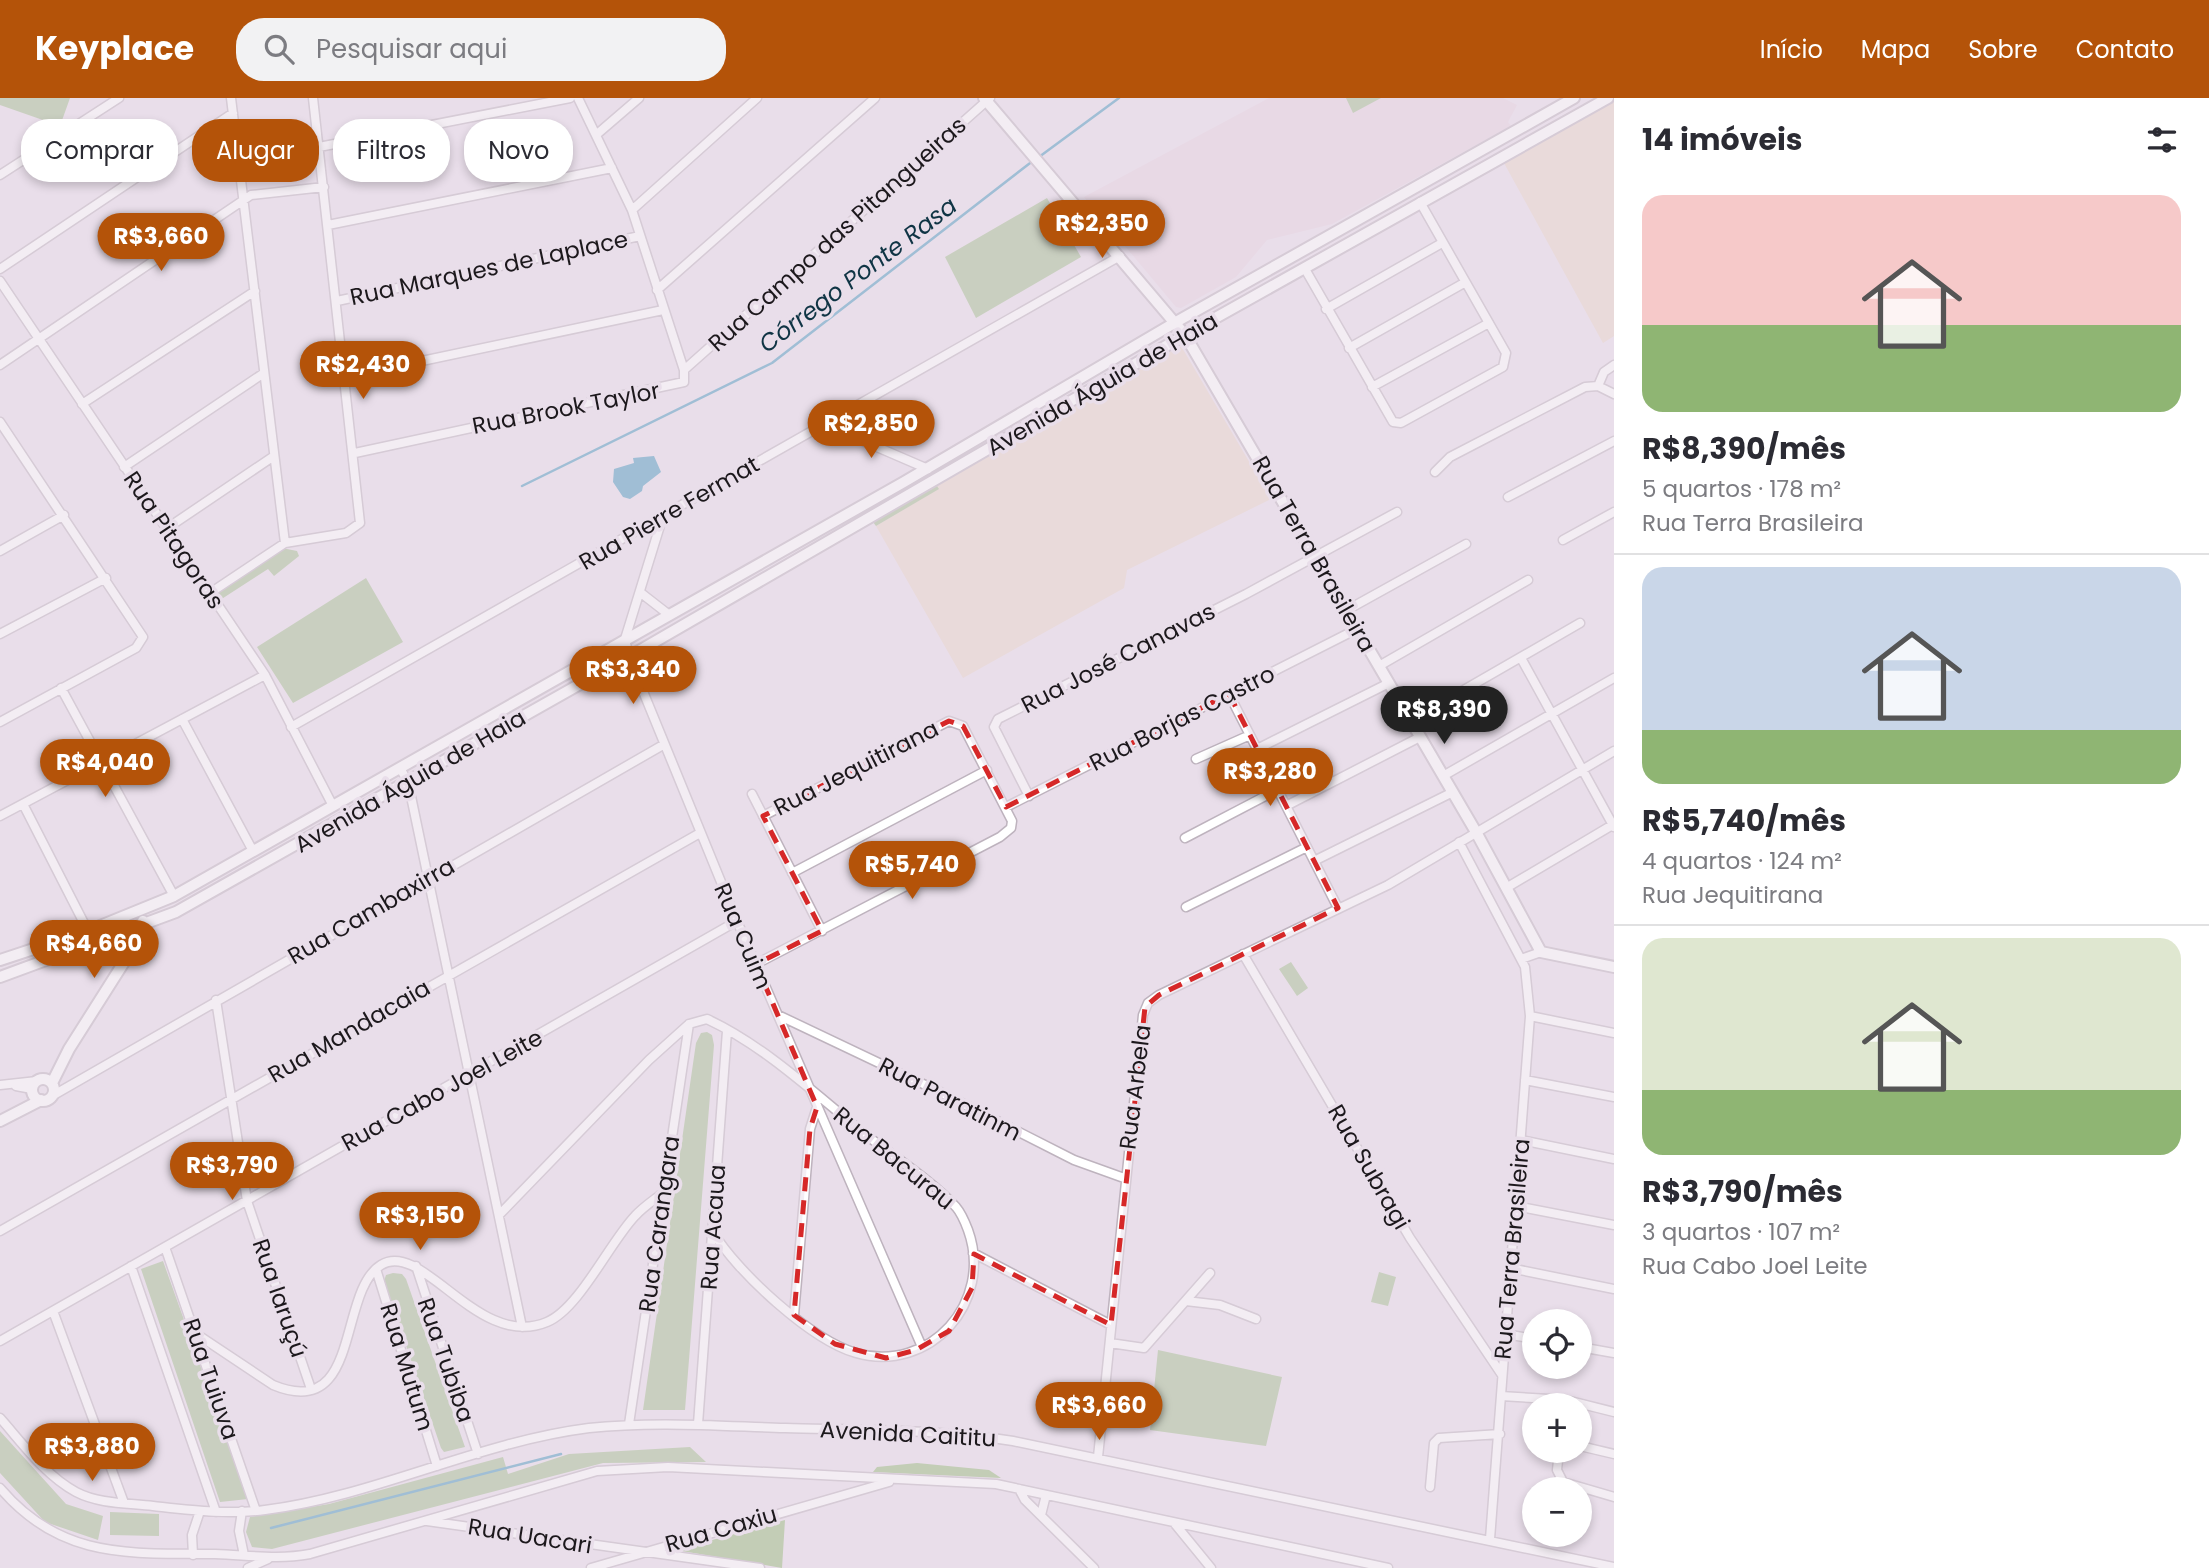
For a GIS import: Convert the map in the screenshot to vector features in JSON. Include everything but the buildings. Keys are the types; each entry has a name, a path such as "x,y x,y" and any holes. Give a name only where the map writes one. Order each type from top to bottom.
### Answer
{"main road":[{"name":"Avenida Águia de Haia","path":"0,960 88,931 174,896 899,485 1176,322 1574,98"},
{"name":"Avenida Águia de Haia","path":"0,977 176,912 629,657 1185,335 1608,98"},
{"name":"Rua Terra Brasileira","path":"987,99 1185,335 1453,792 1541,952"},
{"path":"899,485 905,491 899,502"},
{"path":"2,1120 43,1089 144,926 139,912"},
{"path":"1541,952 1614,967"}],"street":[{"path":"0,175 119,98"},
{"path":"231,98 285,543"},
{"path":"313,98 316,119"},
{"path":"210,593 285,543 346,533 360,523 355,453 319,147 570,98"},
{"name":"Rua Brook Taylor","path":"355,453 681,385 685,379 632,210 578,98"},
{"path":"596,135 639,98"},
{"path":"632,210 757,98"},
{"path":"657,290 875,98"},
{"name":"Rua Campo das Pitangueiras","path":"684,370 987,99"},
{"path":"0,269 233,113"},
{"path":"328,225 612,168"},
{"path":"0,365 251,195 324,187"},
{"path":"1305,269 1393,422 1401,423 1503,367 1507,358 1420,202"},
{"name":"Rua Marques de Laplace","path":"337,301 640,236"},
{"path":"1326,309 1442,243"},
{"name":"Rua Pierre Fermat","path":"291,727 1120,256"},
{"name":"Rua Pitagoras","path":"0,281 37,340 265,675 333,806"},
{"path":"1349,348 1464,283"},
{"path":"82,404 255,290"},
{"path":"346,377 663,310"},
{"path":"1372,387 1489,323"},
{"path":"1598,386 1604,372 1614,365"},
{"path":"124,467 264,373"},
{"path":"1435,472 1450,457 1585,387 1598,386 1614,394"},
{"path":"0,422 142,633 143,641 136,648 0,722"},
{"path":"826,425 928,468"},
{"path":"1507,497 1614,442"},
{"path":"166,529 274,456"},
{"path":"1315,556 1397,512"},
{"path":"1563,540 1614,512"},
{"path":"0,551 64,515"},
{"path":"625,639 663,516"},
{"path":"1347,610 1466,544"},
{"name":"Rua José Canavas","path":"1029,796 994,727 996,721 1315,556"},
{"path":"0,634 106,578"},
{"path":"1379,666 1528,580"},
{"path":"641,593 668,614"},
{"path":"1410,721 1580,623"},
{"name":"Rua Borjas Castro","path":"1006,807 1357,628"},
{"name":"Rua Cuim","path":"625,639 629,657 699,833 922,1347"},
{"path":"1506,888 1614,825 1581,771 1521,658"},
{"path":"0,816 265,675"},
{"path":"1443,776 1614,678"},
{"path":"1257,749 1389,683"},
{"path":"61,688 174,896"},
{"path":"1229,694 1338,908"},
{"path":"182,719 253,850"},
{"name":"Rua Jequitirana","path":"763,816 949,721 962,726 1006,807"},
{"path":"1196,759 1250,735"},
{"path":"1286,806 1420,737"},
{"name":"Rua Cambaxirra","path":"3,1085 43,1089 81,1080 216,1000 663,746"},
{"name":"Rua Arbela","path":"1098,1457 1124,1178 1145,1007 1159,995 1388,886 1614,751"},
{"path":"400,768 408,782 429,878 522,1327"},
{"path":"792,873 987,771"},
{"path":"1185,838 1278,790"},
{"path":"1314,861 1453,792"},
{"path":"752,794 822,931"},
{"path":"23,804 88,931"},
{"path":"756,964 1000,838 1012,825 1006,807"},
{"name":"Rua Mandacaia","path":"0,1231 699,833"},
{"name":"Rua Terra Brasileira","path":"1459,842 1521,960 1528,978 1530,1016 1490,1539"},
{"path":"1186,907 1307,847"},
{"name":"Rua Cabo Joel Leite","path":"0,1341 737,921"},
{"path":"1521,960 1541,952"},
{"name":"Rua Subragi","path":"1243,954 1410,1238 1502,1375"},
{"name":"Rua Iaruçú","path":"216,1000 247,1201 311,1389"},
{"name":"Rua Paratinm","path":"778,1015 940,1092 1083,1165 1124,1178"},
{"path":"1530,1016 1614,1033"},
{"name":"Rua Bacurau","path":"689,1024 707,1019 727,1031 810,1090 954,1205 967,1227 973,1253 972,1288 963,1311 945,1334 922,1347 886,1358 869,1356 835,1344 794,1315 731,1260 713,1232"},
{"path":"499,1215 649,1060 689,1024"},
{"name":"Rua Carangara","path":"629,1424 689,1024"},
{"name":"Rua Acaua","path":"698,1424 727,1031"},
{"path":"1525,1080 1614,1097"},
{"path":"794,1315 810,1129 817,1107"},
{"path":"1521,1140 1614,1159"},
{"path":"195,1333 273,1385 285,1390 311,1389 325,1382 337,1370 359,1302 376,1269 389,1262 416,1266 494,1323 522,1327 548,1322 559,1315 635,1215 664,1192"},
{"path":"1516,1206 1614,1225"},
{"name":"Rua Tuiuva","path":"164,1247 256,1511"},
{"path":"973,1253 1111,1325"},
{"path":"131,1266 216,1512"},
{"name":"Rua Tubiba","path":"416,1266 478,1454"},
{"path":"1510,1268 1614,1289"},
{"name":"Rua Mutum","path":"376,1269 437,1466"},
{"path":"1110,1343 1144,1348 1210,1273"},
{"path":"1186,1301 1220,1305 1256,1319"},
{"path":"53,1311 124,1503"},
{"path":"1505,1334 1522,1337"},
{"path":"1592,1349 1614,1353"},
{"path":"1501,1396 1522,1398"},
{"path":"1592,1408 1614,1412"},
{"name":"Avenida Caititu","path":"0,1418 39,1463 67,1487 96,1500 200,1511 256,1511 329,1497 555,1434 629,1424 948,1433 1098,1457 1614,1567"},
{"path":"1430,1487 1434,1443 1439,1438 1447,1435 1500,1434"},
{"path":"1592,1449 1614,1454"},
{"path":"1558,1463 1557,1469 1563,1482 1614,1497"},
{"name":"Avenida Caititu","path":"0,1488 46,1528 73,1542 105,1551 244,1555 268,1559 310,1554 597,1471 668,1467 996,1484 1388,1568"},
{"path":"852,1492 858,1477"},
{"name":"Rua Caxiu","path":"591,1568 896,1480"},
{"path":"1019,1489 1025,1500 1094,1568"},
{"path":"1041,1515 1046,1495"},
{"path":"193,1555 192,1535 200,1511"},
{"path":"242,1511 239,1531 244,1555"},
{"name":"Rua Uacari","path":"424,1520 638,1553 760,1568"},
{"path":"1175,1524 1211,1568"},
{"path":"1195,1549 1196,1529"},
{"path":"248,1568 268,1559"},
{"path":"1349,1560 1355,1568"}],"highlighted area":[{"path":"1229,694 1338,908 1159,995 1145,1007 1111,1325 974,1254 972,1288 949,1331 916,1350 886,1358 835,1344 794,1315 810,1129 817,1107 756,964 822,931 763,816 949,721 963,726 1006,807"}],"shaded area":[{"path":"1269,98 1503,98 1517,105 1508,122 1511,126 1332,224 1267,240 1236,277 1181,308 1176,307 1084,197"},
{"path":"1614,101 1614,336 1603,343 1504,163"},
{"path":"1181,346 1271,499 1127,570 1124,588 963,678 876,526 938,489 937,486"}],"green space":[{"path":"0,98 70,98 62,119 40,119 0,105"},
{"path":"1346,98 1381,98 1353,113"},
{"path":"1047,198 1081,257 976,318 945,257"},
{"path":"937,486 939,489 876,526 873,522"},
{"path":"277,547 297,551 299,556 274,576 268,569 217,602 210,593"},
{"path":"366,578 403,642 293,703 257,647"},
{"path":"1291,962 1308,988 1297,996 1279,969"},
{"path":"701,1033 712,1035 714,1045 685,1410 643,1410 696,1043"},
{"path":"163,1261 248,1499 220,1502 141,1269"},
{"path":"1379,1272 1396,1277 1388,1306 1371,1302"},
{"path":"402,1274 406,1279 465,1447 444,1452 441,1448 384,1281 386,1275"},
{"path":"1158,1350 1282,1377 1266,1446 1150,1430"},
{"path":"0,1431 66,1504 103,1516 98,1540 45,1522 0,1473"},
{"path":"690,1447 706,1462 603,1463 272,1549 252,1547 246,1532 250,1517 329,1504 503,1457 508,1474 569,1454"},
{"path":"917,1463 989,1470 1001,1478 873,1472 877,1467"},
{"path":"110,1512 159,1514 159,1536 110,1535"},
{"path":"785,1520 782,1568 676,1550"}],"water":[{"path":"654,456 661,472 630,499 623,497 613,482 614,469 634,463 633,458"}],"waterway":[{"name":"Córrego Ponte Rasa","path":"1039,157 1119,98"},
{"name":"Córrego Ponte Rasa","path":"522,486 772,363 1034,160"},
{"path":"271,1528 561,1454"}]}
